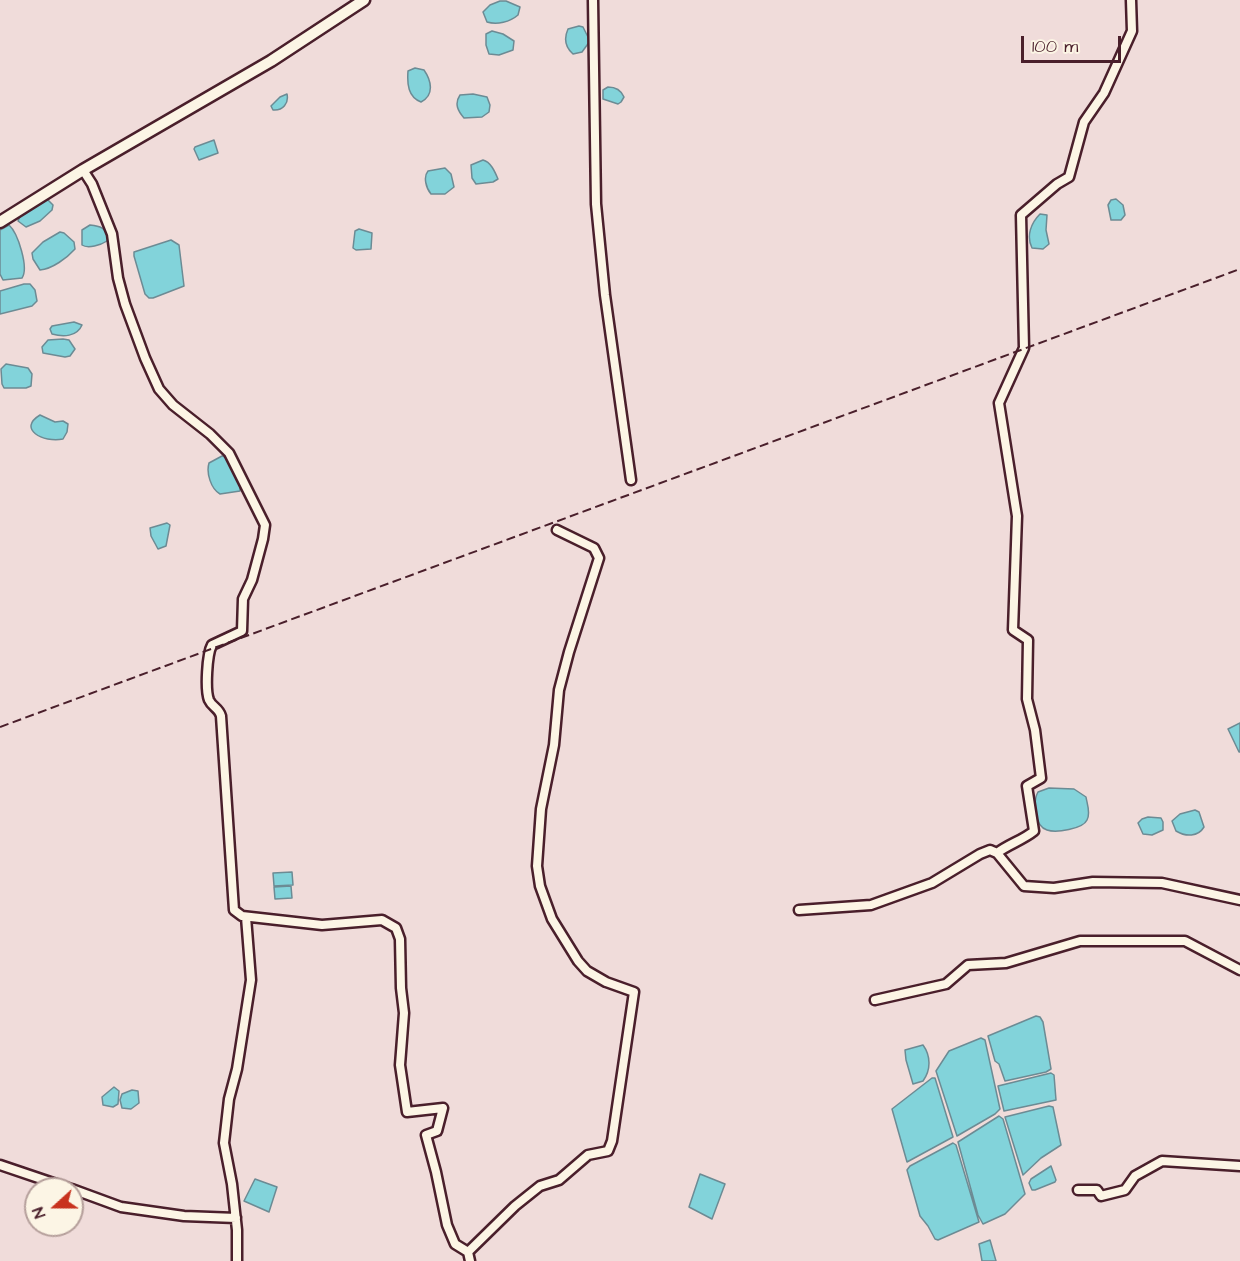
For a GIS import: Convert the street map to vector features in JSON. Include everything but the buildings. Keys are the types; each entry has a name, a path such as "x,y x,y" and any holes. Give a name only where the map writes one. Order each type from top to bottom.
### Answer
{"main road":[{"path":"0,222 82,170 271,61 364,0"}],"street":[{"path":"593,0 596,204 605,296 631,480"},
{"path":"997,853 1034,831 1027,786 1041,779 1035,730 1027,699 1029,640 1012,630 1017,516 999,403 1024,348 1022,215 1057,184 1069,177 1084,122 1104,93 1132,31 1131,0"},
{"path":"82,170 92,184 112,234 118,278 125,304 159,389 173,405 210,434 229,453 265,525 252,580 243,598 242,631 212,645 208,662 208,697 221,716 232,901 236,912 246,917 309,924 382,920 396,928 400,945 404,1013 400,1065 406,1112 443,1108 437,1131 426,1135 447,1226 455,1244 469,1256 516,1206 540,1186 559,1180 588,1155 608,1151 612,1141 634,992 606,982 587,971 578,961 552,919 540,886 538,848 541,809 554,745 559,690 599,558 594,548 557,530"},
{"path":"799,910 871,905 932,883 990,850 997,853 1024,886 1054,888 1093,882 1162,883 1240,900"},
{"path":"237,1261 236,1218 224,1143 229,1099 237,1069 250,980 246,917"},
{"path":"874,1000 946,984 972,964 1006,963 1080,941 1185,940 1240,970"},
{"path":"1078,1190 1097,1190 1101,1196 1125,1190 1135,1176 1162,1161 1240,1166"},
{"path":"0,1165 36,1177"},
{"path":"84,1193 121,1207 184,1216 236,1218"}],"water":[{"path":"500,1 520,7 518,15 503,22 487,22 483,12 490,5"},
{"path":"583,27 590,41 582,52 573,54 567,45 566,36 568,29"},
{"path":"492,31 503,34 514,41 513,50 499,55 489,54 486,34"},
{"path":"415,68 424,70 430,83 430,91 421,102 413,97 408,85 408,71"},
{"path":"608,87 616,88 621,92 624,97 621,102 618,104 603,99 603,90"},
{"path":"287,94 284,106 273,110 271,106"},
{"path":"473,94 487,97 490,105 489,112 482,117 464,118 457,107 458,98 460,95"},
{"path":"214,140 218,153 199,160 195,147"},
{"path":"483,160 494,170 498,179 493,182 476,184 472,178 471,165"},
{"path":"445,168 451,174 454,187 445,194 431,194 426,182 426,173"},
{"path":"47,199 53,205 52,210 40,221 26,227 18,221 21,214"},
{"path":"1116,199 1123,205 1125,215 1121,220 1111,220 1108,205 1111,200"},
{"path":"1040,214 1047,215 1046,230 1049,244 1043,249 1032,248 1029,239 1034,221"},
{"path":"9,225 22,251 24,273 22,278 3,280 0,274 0,230"},
{"path":"90,225 104,230 109,238 107,241 88,247 82,245 82,230"},
{"path":"359,229 372,233 371,249 356,250 353,248 355,231"},
{"path":"60,232 74,242 75,249 49,268 40,270 32,253 43,242"},
{"path":"171,240 179,245 184,286 149,298 145,294 134,252"},
{"path":"30,284 35,290 37,301 32,306 0,314 0,291"},
{"path":"74,322 82,325 77,332 65,336 52,334 50,329 52,326"},
{"path":"48,340 69,340 75,349 70,356 43,353 42,347"},
{"path":"6,364 28,368 32,374 31,386 4,388 1,369"},
{"path":"40,415 55,422 63,421 68,424 63,439 48,439 35,434 31,425"},
{"path":"222,456 225,457 240,484 240,491 220,494 212,485 208,471 209,463"},
{"path":"167,523 170,525 166,546 158,549 151,536 150,528"},
{"path":"1240,723 1240,752 1239,752 1228,729"},
{"path":"1049,788 1074,789 1086,797 1089,814 1085,823 1063,831 1043,828 1037,819 1035,801 1038,792"},
{"path":"1195,810 1199,812 1204,827 1192,835 1176,831 1172,821 1180,814"},
{"path":"1148,817 1161,818 1163,830 1152,835 1143,834 1138,823"},
{"path":"292,872 293,885 274,886 273,873"},
{"path":"291,886 292,898 275,899 274,887"},
{"path":"1036,1016 1040,1017 1043,1022 1051,1069 1005,1081 999,1064 995,1061 988,1036"},
{"path":"981,1038 985,1040 1000,1109 957,1136 936,1071 949,1051"},
{"path":"923,1045 929,1058 929,1068 923,1081 913,1084 905,1050"},
{"path":"1051,1073 1054,1075 1056,1100 1004,1111 998,1086"},
{"path":"935,1078 953,1137 907,1162 892,1109"},
{"path":"114,1087 119,1091 118,1104 113,1107 103,1105 102,1097"},
{"path":"132,1090 138,1091 139,1103 131,1109 122,1108 120,1100 122,1094"},
{"path":"1053,1107 1061,1145 1041,1158 1023,1175 1005,1117"},
{"path":"999,1116 1003,1119 1025,1194 1005,1214 983,1224 978,1215 958,1142"},
{"path":"953,1143 956,1145 979,1222 938,1240 920,1216 907,1170 910,1166"},
{"path":"1051,1166 1055,1182 1032,1190 1029,1183 1031,1179"},
{"path":"700,1174 725,1184 712,1219 689,1207"},
{"path":"255,1179 277,1187 269,1212 244,1201"},
{"path":"990,1240 996,1261 982,1261 979,1244"}],"railway":[{"path":"0,727 1240,269"}]}
